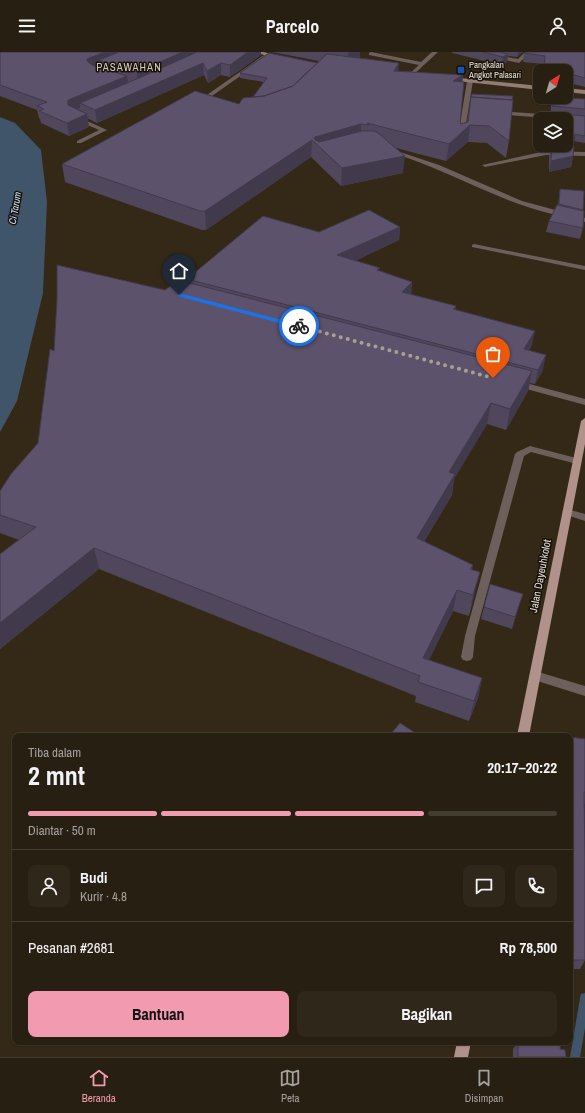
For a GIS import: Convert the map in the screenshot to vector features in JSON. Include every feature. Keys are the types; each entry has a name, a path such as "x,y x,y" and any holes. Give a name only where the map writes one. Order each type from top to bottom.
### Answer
{"main road":[{"path":"258,52 286,59"},
{"path":"404,74 419,76"},
{"path":"442,78 533,87"},
{"path":"573,91 585,92"},
{"name":"Jalan Dayeuhkolot","path":"524,733 585,421"},
{"path":"461,1057 463,1045"}],"street":[{"path":"411,75 435,52"},
{"path":"470,52 519,62 528,52"},
{"path":"371,54 422,64"},
{"path":"218,107 212,105 206,98 266,55"},
{"path":"461,139 470,81"},
{"path":"465,110 472,110"},
{"path":"79,142 104,130 73,116 81,112"},
{"path":"495,112 585,119"},
{"path":"388,150 442,168 511,199 555,213 585,220"},
{"path":"485,165 546,153 585,154"},
{"path":"474,246 585,268"},
{"path":"507,381 585,402"},
{"path":"467,657 470,636 520,454 530,449 577,461"},
{"path":"567,512 585,518"},
{"path":"535,676 585,691"}],"water":[{"name":"Ci Tarum","path":"0,117 15,123 41,150 47,202 43,293 17,401 0,432"}],"building":[{"path":"0,52 105,52 87,59 87,61 92,65 127,76 68,100 68,105 87,114 67,123 39,111 44,109 37,106 47,102 0,85"},
{"path":"119,52 183,52 137,72 99,60"},
{"path":"197,52 248,52 230,65 221,63 207,71 203,63 95,110 80,103 139,78"},
{"path":"483,52 500,52 508,54 503,57"},
{"path":"585,52 585,78 573,75 573,64 544,64 545,56 524,53"},
{"path":"269,53 317,63 293,86 264,96 253,97 267,78 240,73"},
{"path":"327,54 399,63 394,71 463,75 453,81 464,82 460,123 468,122 471,97 513,100 509,141 489,126 470,125 449,144 367,123 369,125 361,124 315,137 314,139 319,142 362,131 374,131 405,156 342,168 312,140 205,211 200,211 62,164 195,91 239,104 243,98 264,96 293,86"},
{"path":"472,94 513,96 512,100 471,97"},
{"path":"573,98 585,99 585,109 552,106 552,104 573,104"},
{"path":"573,115 585,116 585,136 575,134 574,143"},
{"path":"574,146 573,156 551,161 552,152 573,152"},
{"path":"560,189 584,191 583,210 559,204"},
{"path":"557,205 584,211 583,228 549,221"},
{"path":"369,210 400,227 337,255 380,268 377,270 412,282 402,292 456,306 453,309 535,331 524,349 546,355 538,370 187,279 263,216 319,232"},
{"path":"57,265 165,290 178,280 532,371 510,409 491,403 449,472 455,474 417,538 473,565 470,569 480,572 473,595 457,590 423,658 482,678 474,701 418,682 420,676 94,548 0,623 0,554 36,527 0,515 0,491 11,474 38,443 50,349 54,351"},
{"path":"490,584 523,594 515,617 484,607"},
{"path":"400,723 415,733 392,733"},
{"path":"573,737 585,739 585,960 573,960"},
{"path":"518,1045 561,1045 560,1049 565,1050 566,1057 518,1057"}],"waterway":[{"path":"575,1057 585,998"}],"way so far":[{"path":"299,326 493,378"}],"place":[{"name":"Pangkalan Angkot Palasari","path":"461,70"}],"district":[{"name":"PASAWAHAN","path":"129,67"}],"route":[{"path":"179,295 299,326"}]}
